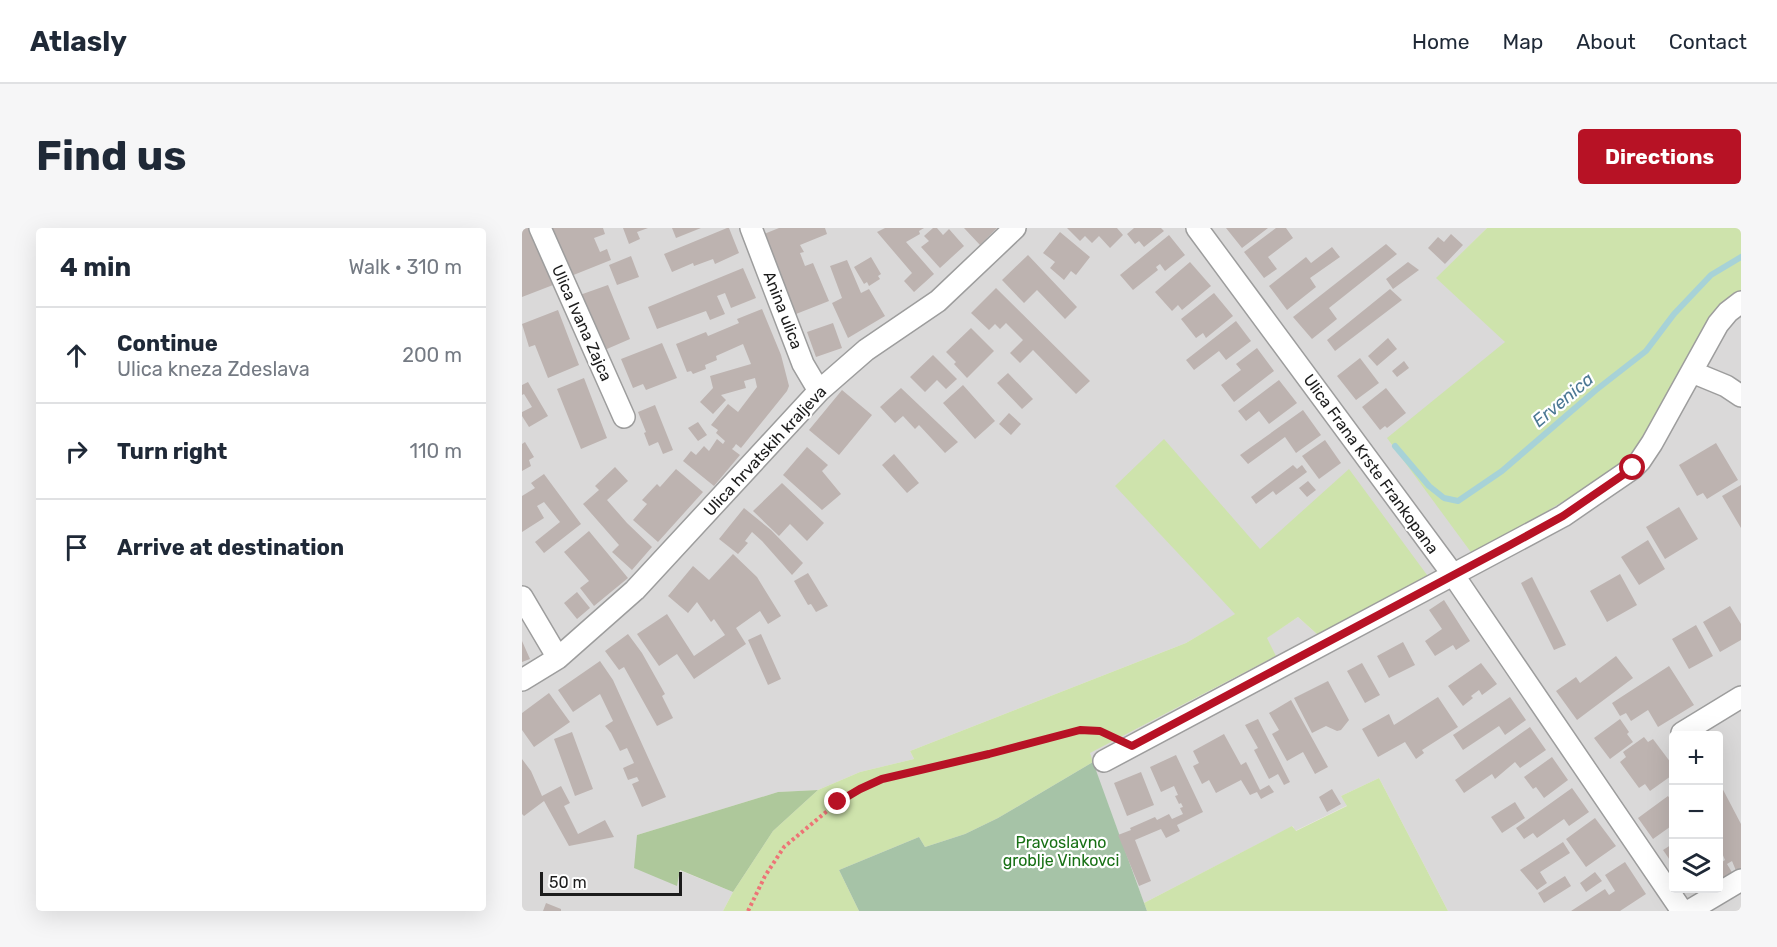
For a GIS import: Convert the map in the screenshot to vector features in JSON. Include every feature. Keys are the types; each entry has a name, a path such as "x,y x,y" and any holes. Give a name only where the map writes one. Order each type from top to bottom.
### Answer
{"street":[{"name":"Ulica Ivana Zajca","path":"540,228 624,417"},
{"name":"Anina ulica","path":"751,228 804,364 819,391"},
{"name":"Ulica hrvatskih kraljeva","path":"522,680 558,658 635,590 819,391 866,350 938,301 1014,228"},
{"name":"Ulica Frana Krste Frankopana","path":"1197,228 1454,576 1682,911"},
{"path":"1104,761 1563,516 1633,468 1652,443 1718,324 1741,302"},
{"path":"1692,372 1726,386 1741,396"},
{"path":"522,597 558,658"},
{"path":"1685,731 1741,697"},
{"path":"1689,911 1741,880"}],"path":[{"path":"748,911 765,876 784,847 838,802 882,779 1080,730 1100,731 1132,746"}],"shaded area":[{"path":"522,228 1487,228 1437,278 1741,293 1741,911 1448,911 1379,778 1341,796 1348,805 1295,831 1293,826 1144,903 1089,753 1275,657 1266,638 1298,617 1318,635 1349,470 1260,550 1236,614 1186,643 910,751 914,759 860,772 818,790 778,792 637,835 677,885 679,870 733,892 723,911 522,911"}],"green space":[{"path":"1487,228 1741,228 1741,293 1638,449 1616,470 1473,555 1387,438 1505,342 1436,278"},
{"path":"1164,439 1260,549 1349,469 1430,579 1318,635 1298,617 1267,638 1276,656 1090,753 1093,762 998,818 965,834 925,847 919,837 839,870 859,911 723,911 773,831 818,790 860,772 914,759 910,751 1186,643 1235,614 1115,486"},
{"name":"Pravoslavno groblje Vinkovci","path":"1093,762 1147,911 859,911 839,870 919,837 925,847 965,834 998,818"},
{"path":"1379,778 1448,911 1147,911 1144,903 1292,826 1296,831 1347,806 1341,796"},
{"path":"818,790 773,831 733,892 680,870 677,886 634,868 637,835 778,792"}],"building":[{"path":"522,228 531,228 553,285 522,297"},
{"path":"552,228 603,228 605,234 594,238 600,252 607,249 611,260 571,276"},
{"path":"623,228 648,228 637,232 640,239 629,244"},
{"path":"672,228 701,228 676,238"},
{"path":"729,228 739,253 715,264 713,259 694,266 693,263 672,272 664,254"},
{"path":"779,228 825,228 827,234 800,245 804,252 800,253 805,266 813,263 829,301 796,314 764,234"},
{"path":"885,228 924,228 919,231 920,234 906,242 934,274 914,292 904,281 912,273 877,232"},
{"path":"933,228 937,228 943,235 949,229 964,246 940,268 921,247 929,241 924,236"},
{"path":"964,228 997,228 980,245"},
{"path":"1067,228 1117,228 1123,235 1110,248 1099,236 1092,243 1085,236 1080,241"},
{"path":"1134,228 1161,228 1164,231 1144,247 1139,241 1135,244 1127,234"},
{"path":"1226,228 1268,228 1242,248"},
{"path":"1276,228 1286,228 1293,238 1268,257 1277,269 1264,278 1244,252"},
{"path":"1060,232 1090,257 1076,275 1071,271 1064,280 1050,268 1055,262 1043,253"},
{"path":"1451,234 1463,245 1445,264 1428,248 1438,237 1444,242"},
{"path":"1169,235 1185,255 1165,271 1160,264 1156,267 1158,270 1133,290 1120,275"},
{"path":"1386,244 1397,254 1329,308 1337,319 1312,339 1293,317"},
{"path":"1332,247 1340,257 1310,278 1316,287 1287,310 1269,286 1306,257 1311,263"},
{"path":"1028,255 1077,307 1065,319 1037,290 1024,303 1002,280"},
{"path":"631,256 639,277 617,285 609,265"},
{"path":"871,257 881,274 878,276 880,279 869,286 867,282 864,284 854,267"},
{"path":"847,260 861,293 869,289 885,316 848,338 832,303 842,298 830,266"},
{"path":"1190,262 1211,286 1182,310 1178,305 1172,311 1155,292"},
{"path":"1408,262 1419,270 1393,289 1386,279"},
{"path":"743,268 756,298 731,308 725,293 717,296 725,314 710,320 706,311 657,329 648,307"},
{"path":"608,285 630,339 600,352 577,296"},
{"path":"996,288 1090,381 1076,394 1033,350 1020,363 1010,353 1023,340 1006,323 1000,329 995,324 989,330 971,313"},
{"path":"1390,289 1402,300 1335,351 1327,340"},
{"path":"1214,293 1233,316 1206,338 1203,333 1196,338 1181,319"},
{"path":"762,309 781,355 789,386 741,448 736,444 732,449 740,455 714,486 683,461 691,451 696,455 704,446 709,451 717,439 723,444 725,441 716,433 718,430 711,425 728,404 738,412 757,387 755,378 744,381 746,388 721,395 726,400 713,414 700,402 713,388 710,376 751,364 743,344 716,356 717,360 705,365 706,369 693,374 691,371 687,372 676,344 706,332 708,336 739,323 737,319"},
{"path":"558,310 579,365 548,378 535,345 529,347 522,324"},
{"path":"1236,321 1251,341 1226,360 1219,351 1194,370 1186,360"},
{"path":"833,323 842,348 816,357 807,332"},
{"path":"971,328 994,351 967,378 946,352"},
{"path":"1388,338 1397,349 1377,366 1368,356"},
{"path":"662,343 677,378 646,390 643,384 633,388 621,359"},
{"path":"1257,348 1274,371 1234,402 1221,385 1241,370 1236,364"},
{"path":"933,355 957,379 946,389 937,380 925,392 910,377"},
{"path":"1360,358 1379,383 1356,400 1337,376"},
{"path":"1404,361 1409,368 1397,377 1392,371"},
{"path":"1008,373 1033,399 1022,409 997,383"},
{"path":"584,378 607,438 581,449 557,389"},
{"path":"1279,380 1297,403 1269,424 1259,411 1246,421 1238,411"},
{"path":"528,382 548,416 529,427 522,416 522,412 532,407 524,394 522,395 522,385"},
{"path":"963,385 995,421 975,439 943,403"},
{"path":"901,388 958,442 945,453 919,425 915,429 903,416 895,423 880,407"},
{"path":"1386,388 1406,413 1387,428 1385,426 1380,430 1362,407"},
{"path":"842,390 872,415 839,455 809,430"},
{"path":"655,405 673,450 663,454 658,442 649,446 638,412"},
{"path":"1303,410 1321,435 1296,453 1285,437 1248,464 1240,455"},
{"path":"1009,413 1021,424 1011,435 999,424"},
{"path":"698,422 707,435 698,441 688,428"},
{"path":"1325,440 1341,463 1319,479 1302,456"},
{"path":"525,442 534,457 529,460 531,466 522,471 522,444"},
{"path":"1716,443 1738,480 1707,499 1703,493 1697,496 1679,465"},
{"path":"807,447 828,465 822,471 841,494 822,510 783,475"},
{"path":"894,454 919,483 907,493 882,465"},
{"path":"1293,465 1297,469 1302,465 1307,472 1276,495 1273,491 1256,504 1251,497"},
{"path":"615,467 628,481 607,500 652,547 632,570 612,552 619,545 583,504 599,490 595,486"},
{"path":"676,469 703,492 658,542 633,520 647,504 642,500 657,484 660,487"},
{"path":"544,474 581,524 544,553 535,542 560,522 544,502 537,506 544,518 522,532 522,496 535,488 531,483"},
{"path":"1308,481 1316,490 1307,497 1299,488"},
{"path":"782,483 824,523 807,541 790,524 779,536 753,511"},
{"path":"1741,485 1741,528 1722,496"},
{"path":"1679,507 1698,539 1665,559 1646,527"},
{"path":"744,508 771,530 803,563 792,575 752,532 745,541 748,543 738,554 719,539"},
{"path":"589,531 628,578 594,606 580,588 589,581 564,552"},
{"path":"1648,540 1665,569 1639,585 1621,557"},
{"path":"733,554 757,577 781,616 768,624 760,611 736,628 746,644 694,679 677,654 659,666 637,634 667,614 694,656 725,635 714,619 711,622 697,602 688,613 668,596 693,566 709,580"},
{"path":"808,573 828,606 816,612 811,604 808,605 794,581"},
{"path":"1620,574 1637,605 1607,622 1590,591"},
{"path":"1532,577 1566,645 1554,650 1521,583"},
{"path":"577,592 590,608 577,619 564,603"},
{"path":"1444,600 1470,641 1456,650 1453,645 1435,656 1425,641 1442,629 1429,610"},
{"path":"1730,606 1741,624 1741,640 1720,652 1703,622"},
{"path":"1696,625 1713,656 1689,669 1672,639"},
{"path":"628,634 642,653 665,694 662,696 673,718 657,726 624,667 619,670 605,651"},
{"path":"761,634 781,679 768,685 748,640"},
{"path":"522,641 530,659 522,662"},
{"path":"1403,642 1415,665 1389,678 1377,656"},
{"path":"1616,656 1633,678 1577,720 1556,691 1576,677 1580,683"},
{"path":"600,661 613,680 666,797 642,807 632,784 639,781 637,777 628,780 623,768 634,763 627,748 620,751 605,726 613,721 600,694 573,712 558,690"},
{"path":"1362,663 1380,695 1365,703 1347,671"},
{"path":"1481,663 1497,684 1482,695 1479,690 1463,706 1448,686"},
{"path":"1669,666 1694,705 1658,727 1648,710 1631,721 1626,713 1620,716 1612,703"},
{"path":"1328,681 1349,720 1341,730 1337,731 1326,726 1312,733 1294,698"},
{"path":"549,693 570,722 534,747 522,730 522,713"},
{"path":"1438,697 1458,727 1422,750 1424,753 1416,759 1405,742 1378,757 1362,729 1389,714 1394,725"},
{"path":"1510,697 1526,720 1505,735 1499,726 1463,750 1453,735"},
{"path":"1291,700 1328,767 1315,774 1303,752 1287,761 1272,734 1279,730 1269,713"},
{"path":"1258,719 1290,782 1284,785 1278,774 1269,779 1254,750 1258,748 1245,725"},
{"path":"1620,719 1633,742 1610,759 1594,738"},
{"path":"1530,727 1546,750 1520,768 1515,762 1495,779 1492,774 1464,793 1455,780"},
{"path":"572,732 593,789 575,796 554,739"},
{"path":"1224,734 1241,765 1246,762 1260,790 1269,785 1274,792 1261,799 1257,792 1250,795 1241,780 1216,793 1209,780 1202,784 1193,766 1199,763 1193,751"},
{"path":"1644,737 1648,742 1653,739 1669,760 1669,777 1650,791 1645,784 1639,788 1620,762 1626,757 1623,752"},
{"path":"1176,755 1203,812 1177,825 1180,831 1166,838 1161,829 1135,840 1151,881 1139,886 1118,835 1155,817 1157,820 1169,814 1172,819 1183,814 1180,808 1183,807 1175,796 1178,795 1174,786 1161,792 1150,767"},
{"path":"1552,757 1568,780 1544,798 1524,777"},
{"path":"522,759 531,771 542,796 561,786 570,803 564,806 578,834 605,820 614,837 569,846 544,801 524,816 522,814"},
{"path":"1141,772 1154,805 1127,816 1114,783"},
{"path":"1572,788 1589,812 1569,826 1564,819 1537,838 1533,833 1524,839 1516,828"},
{"path":"1332,789 1341,804 1327,812 1319,797"},
{"path":"1723,790 1741,824 1741,871 1737,873 1732,861 1727,864 1733,874 1723,880 1723,861 1725,860 1723,855"},
{"path":"1669,797 1669,828 1653,839 1638,818"},
{"path":"1515,802 1525,818 1502,833 1491,817"},
{"path":"1595,818 1616,846 1586,867 1566,839"},
{"path":"1563,842 1570,853 1540,872 1547,883 1537,890 1520,870"},
{"path":"1669,846 1669,859 1663,850"},
{"path":"1625,862 1646,894 1620,911 1571,911 1605,889 1609,895 1615,891 1605,875"},
{"path":"1595,872 1602,881 1586,892 1580,883"},
{"path":"1565,876 1571,886 1544,903 1538,893"},
{"path":"546,903 561,909 561,911 543,911"}],"waterway":[{"name":"Ervenica","path":"1395,446 1429,486 1444,498 1458,501 1502,471 1596,390 1646,351 1674,314 1711,275 1741,257"}],"route":[{"path":"838,802 882,779 1080,730 1100,731 1132,746 1563,516 1633,468"}]}
